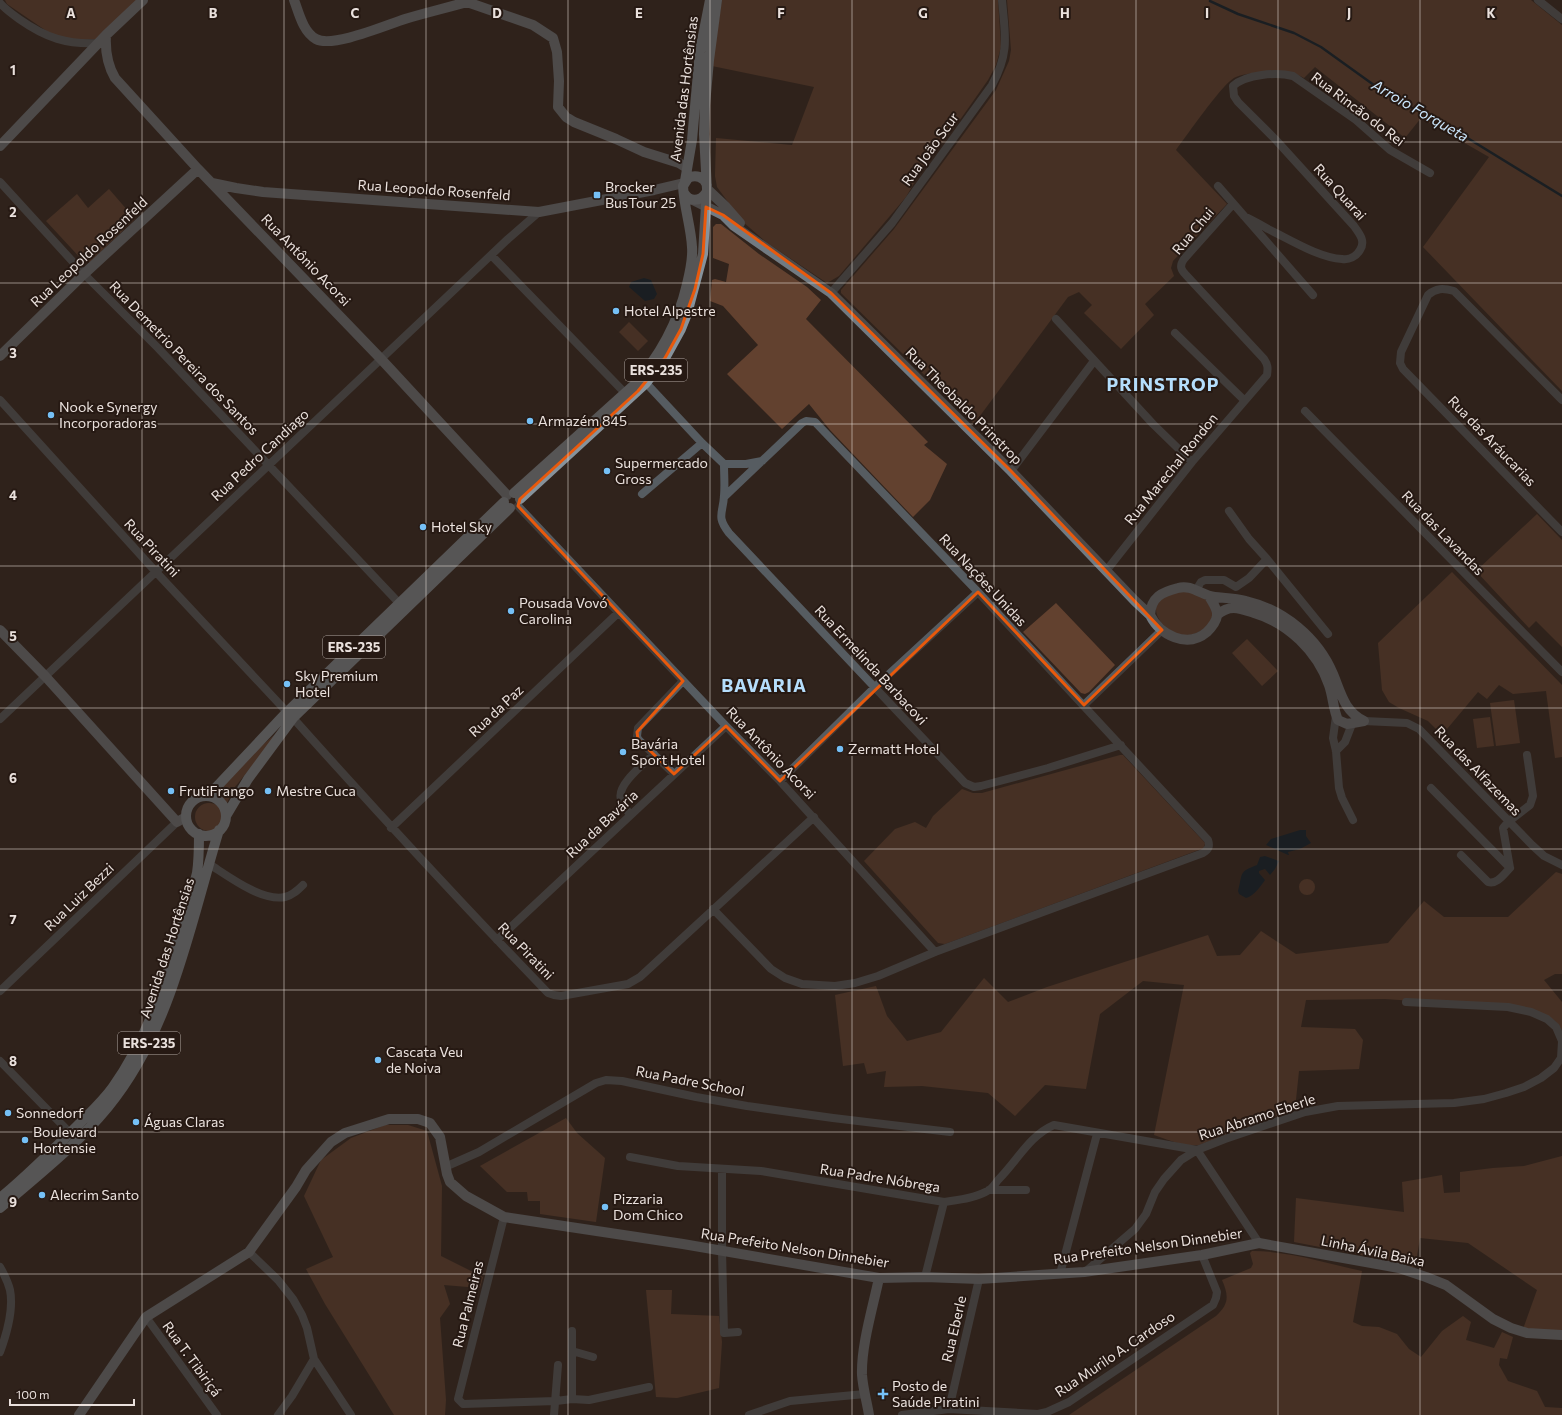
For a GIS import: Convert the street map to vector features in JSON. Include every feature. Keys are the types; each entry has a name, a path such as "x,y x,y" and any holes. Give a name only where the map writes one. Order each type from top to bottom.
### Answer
{"main road":[{"name":"Avenida das Hortênsias","path":"208,796 624,392 648,368 658,354 674,324 684,298 690,275 692,249 684,187 692,140 700,50 710,0"},
{"name":"Avenida das Hortênsias","path":"226,816 248,779 290,715 399,603 646,383 665,358 681,329 687,314 703,254 707,189 704,134 705,105 708,60 717,0"},
{"path":"688,168 703,178 707,189 701,199 693,200 686,196 684,187 691,176 699,176"},
{"name":"ERS-235","path":"186,817 188,806 192,802 202,796 208,796"},
{"path":"208,796 218,800 223,805 226,816"},
{"name":"ERS-235","path":"219,830 225,822 226,816"},
{"path":"186,817 190,827 199,834 210,835 219,830"},
{"name":"Avenida das Hortênsias","path":"0,1198 73,1137 96,1121 121,1090 144,1054 155,1031 169,994 219,830"},
{"name":"Avenida das Hortênsias","path":"0,1208 73,1137 112,1088 136,1049 148,1025 160,995 197,873 199,834"}],"street":[{"path":"0,146 103,39 143,0"},
{"path":"294,0 306,29 315,38 326,41 350,37 465,1 533,26 552,38 557,52 559,81 558,107 566,117 574,122 616,138 644,152 679,163 688,168"},
{"name":"Rua João Scur","path":"831,293 892,223 992,85 1003,61 1005,49 1002,0"},
{"path":"1538,0 1562,19"},
{"path":"0,3 24,22 52,38 74,43 103,39"},
{"name":"Rua Antônio Acorsi","path":"103,39 107,60 115,78 198,169 381,359 512,501 814,817 935,952"},
{"name":"Rua Rincão do Rei","path":"1234,96 1233,86 1245,79 1266,75 1284,74 1293,76 1356,120 1390,150 1430,173"},
{"name":"Rua Quarai","path":"1234,96 1360,233 1362,241 1361,248 1356,255 1350,259 1342,260 1303,246 1244,216"},
{"name":"Rua Leopoldo Rosenfeld","path":"0,356 84,274 198,169"},
{"name":"Rua Demetrio Pereira dos Santos","path":"0,182 84,274 158,348 399,603"},
{"name":"Rua Leopoldo Rosenfeld","path":"212,183 263,192 539,212 654,190 684,187"},
{"path":"1218,186 1313,295"},
{"name":"Rua Theobaldo Prinstrop","path":"707,189 760,244"},
{"name":"Rua Theobaldo Prinstrop","path":"693,200 723,215 734,226 831,293 1011,471 1150,615 1162,630 1176,638 1194,638 1203,635 1211,628 1217,615"},
{"name":"Rua Chui","path":"1186,275 1181,267 1181,263 1233,204"},
{"name":"Rua Pedro Candiago","path":"0,719 490,255 539,212"},
{"path":"490,255 624,392"},
{"name":"Rua Marechal Rondon","path":"1106,571 1192,462 1244,400 1267,376 1267,364 1186,275"},
{"name":"Rua das Aráucarias","path":"1561,528 1403,369 1400,363 1401,352 1428,295 1434,290 1447,289 1454,291 1562,400"},
{"path":"1056,319 1153,424 1192,462"},
{"path":"1174,333 1244,400"},
{"path":"1011,471 1094,361"},
{"path":"646,383 702,443 724,464 746,464 762,461"},
{"name":"Rua Piratini","path":"0,400 156,572 290,715 391,828 548,993 561,996 628,984 640,977 814,817"},
{"name":"Rua das Lavandas","path":"1305,411 1562,672"},
{"name":"Rua Nações Unidas","path":"724,497 802,423 806,421 815,422 978,592 1208,840 1209,848 1203,853 935,952"},
{"path":"642,494 702,443"},
{"name":"Rua Ermelinda Barbacovi","path":"724,464 724,497 721,510 721,520 728,533 964,783 974,787 981,786 1048,768 1121,745"},
{"path":"1229,511 1249,539 1328,634"},
{"path":"1196,590 1201,582 1205,580 1224,580 1236,587 1249,578 1266,559"},
{"path":"1150,615 1152,602 1162,593 1181,587 1196,590 1209,596 1245,600 1263,606 1291,621 1314,643 1325,658 1333,674 1343,701 1353,714 1364,721"},
{"path":"780,781 874,688 978,592"},
{"path":"1209,596 1215,606 1217,615 1230,607 1263,615 1277,622 1293,633 1309,650 1324,673 1329,685 1336,716 1333,738 1336,751 1339,788 1342,798 1353,820"},
{"path":"1135,601 1152,602"},
{"name":"Rua da Paz","path":"391,828 618,613"},
{"path":"0,630 45,676 177,822 186,817"},
{"path":"1084,706 1162,630"},
{"path":"674,774 638,739 637,736 638,728 683,681"},
{"path":"1336,716 1342,723 1352,724 1364,721"},
{"name":"Rua das Alfazemas","path":"1364,721 1407,723 1419,729 1508,822 1544,856 1562,865"},
{"path":"1336,751 1345,742 1352,724"},
{"name":"Rua da Bavária","path":"497,940 726,726"},
{"path":"630,816 620,798 621,791 625,783 654,754"},
{"path":"1510,868 1503,835 1503,828 1532,802 1533,796 1527,755"},
{"path":"1430,788 1510,868"},
{"name":"Rua Luiz Bezzi","path":"0,991 177,822"},
{"path":"1461,855 1488,882 1492,884 1510,868"},
{"path":"209,864 246,887 274,898 286,897 297,891 303,885"},
{"path":"713,909 771,969 785,978 802,984 835,986 855,983 878,976 935,952"},
{"name":"Rua Abramo Eberle","path":"1084,1272 1135,1229 1146,1214 1155,1192 1164,1179 1181,1160 1197,1150 1305,1112 1338,1106 1454,1103 1484,1099 1524,1087 1541,1078 1554,1068 1561,1058 1562,1041 1556,1027 1547,1019 1531,1012 1508,1007 1406,1002"},
{"path":"0,1061 73,1137"},
{"name":"Rua Padre School","path":"446,1168 479,1152 596,1083 606,1080 622,1081 696,1097 770,1109 950,1132"},
{"name":"Rua Prefeito Nelson Dinnebier","path":"79,1415 146,1317 249,1252 296,1187 306,1170 330,1142 345,1133 388,1119 418,1119 430,1124 440,1137 450,1182 457,1189 477,1203 504,1216 880,1278 925,1277 979,1279 1084,1272 1202,1255 1259,1243"},
{"name":"Rua Padre Nóbrega","path":"630,1157 678,1166 722,1170 761,1171 944,1202 968,1198 989,1190 1036,1136 1045,1129 1054,1126 1197,1150"},
{"path":"1060,1274 1097,1134"},
{"path":"1197,1150 1259,1243"},
{"path":"722,1170 724,1333 738,1332"},
{"path":"989,1190 1026,1190"},
{"path":"925,1277 944,1202"},
{"name":"Rua Palmeiras","path":"504,1216 458,1398 463,1404 556,1401"},
{"name":"Linha Ávila Baixa","path":"1259,1243 1399,1268 1426,1277 1446,1286 1493,1319 1510,1328 1527,1333 1562,1335"},
{"path":"249,1252 278,1280 293,1299 302,1314 307,1328 314,1359 351,1415"},
{"name":"Rua Murilo A. Cardoso","path":"902,1415 949,1409 1038,1414 1047,1412 1069,1402 1213,1305 1218,1292 1202,1255"},
{"path":"0,1267 7,1282 11,1301 7,1331 0,1352"},
{"path":"869,1415 862,1376 862,1366 866,1340 880,1278"},
{"name":"Rua Eberle","path":"949,1409 979,1279"},
{"name":"Rua T. Tibiriçá","path":"146,1317 217,1415"},
{"path":"572,1331 572,1399"},
{"path":"572,1351 593,1357"},
{"path":"278,1415 292,1396 314,1359"},
{"path":"554,1415 558,1365"},
{"path":"556,1401 572,1399 589,1400 649,1387"},
{"path":"749,1415 790,1401 865,1394"}],"highlighted area":[{"path":"706,207 723,215 831,293 1011,471 1162,630 1084,705 978,592 780,781 726,726 674,774 638,739 637,732 683,681 518,506 520,499 638,391 665,358 681,329 695,289 703,254"}],"shaded area":[{"path":"5,0 137,0 96,39 78,40 62,38 48,32 7,4"},
{"path":"722,0 998,0 1001,47 996,65 988,80 922,169 906,197 839,276 827,283 766,242 742,221 717,187 715,176 716,138 792,145 814,87 712,66"},
{"path":"1007,0 1531,0 1562,25 1562,391 1423,247 1489,157 1421,118 1405,138 1315,67 1304,78 1290,72 1281,71 1251,73 1236,77 1230,81 1214,98 1176,150 1227,204 1173,261 1171,268 1174,276 1145,304 1154,315 1121,349 1084,313 1092,305 1079,292 1068,297 974,424 841,293 841,290 894,229 996,90 1009,61 1011,50"},
{"path":"109,189 135,219 90,262 84,262 46,221 77,194 88,208"},
{"path":"716,224 721,224 759,254 807,287 821,300 806,319 928,442 924,445 947,464 930,500 913,517 830,430 809,404 782,429 727,374 758,345 723,306 710,301 712,280 715,279 726,282 729,264 713,258 713,227"},
{"path":"629,322 648,341 638,351 619,332"},
{"path":"1537,514 1562,540 1562,647 1536,621 1529,628 1476,571"},
{"path":"1452,572 1562,685 1562,757 1555,758 1546,691 1513,694 1499,685 1487,699 1478,692 1442,735 1428,721 1389,702 1382,690 1378,643"},
{"path":"1180,590 1202,596 1208,603 1213,615 1207,627 1190,635 1171,631 1163,625 1158,617 1156,609 1158,602 1165,595"},
{"path":"1056,603 1115,665 1089,692 1085,694 1081,693 1023,632"},
{"path":"1247,639 1278,671 1262,686 1232,653"},
{"path":"1514,700 1520,743 1496,746 1490,703"},
{"path":"1490,717 1494,746 1477,748 1473,719"},
{"path":"280,730 235,787 227,803 215,792 246,759"},
{"path":"1123,755 1205,843 1204,848 945,944 938,943 864,861 895,829 915,822 926,828 933,816 962,789 973,793 982,793"},
{"path":"209,803 219,807 223,817 219,827 209,831 199,827 195,817 199,807"},
{"path":"1556,872 1562,874 1562,974 1555,974 1544,980 1562,1002 1562,1031 1553,1020 1531,1009 1385,999 1306,1000 1301,1027 1355,1029 1363,1040 1359,1069 1299,1071 1295,1109 1199,1145 1182,1144 1154,1135 1184,985 1143,981 1100,1014 1086,1089 1045,1085 1015,1116 988,1093 922,1086 884,1087 886,1071 867,1074 864,1063 843,1066 835,995 876,986 887,1016 907,1041 941,1032 984,978 1008,1002 1047,987 1208,935 1217,956 1240,955 1261,931 1296,954 1388,943 1424,901 1444,917 1508,917"},
{"path":"1307,879 1314,884 1315,887 1310,894 1307,895 1300,890 1299,887 1304,880"},
{"path":"566,1118 577,1133 605,1158 596,1222 540,1214 540,1201 528,1201 527,1192 507,1192 480,1166"},
{"path":"385,1125 408,1125 427,1131 442,1186 441,1256 483,1277 480,1288 444,1285 450,1304 440,1318 446,1400 445,1415 394,1415 325,1304 306,1269 333,1257 304,1196 321,1160 351,1138"},
{"path":"1562,1156 1562,1330 1531,1331 1523,1329 1537,1290 1468,1243 1420,1238 1415,1268 1397,1262 1294,1242 1296,1198 1404,1212 1402,1182 1442,1175 1444,1193 1460,1192 1460,1172 1524,1166"},
{"path":"1252,1251 1294,1255 1362,1271 1353,1322 1362,1326 1379,1327 1397,1334 1409,1349 1421,1357 1442,1331 1463,1316 1471,1322 1466,1340 1494,1348 1502,1332 1513,1337 1507,1359 1500,1358 1499,1365 1508,1381 1537,1391 1545,1407 1562,1408 1562,1415 1069,1415 1216,1316 1223,1308 1227,1295 1222,1280 1251,1268 1253,1264 1250,1253"},
{"path":"646,1290 672,1290 671,1314 719,1316 722,1342 719,1388 677,1398 656,1397"}],"water":[{"path":"644,278 651,280 657,294 654,299 645,301 629,287 631,282"},
{"path":"1300,830 1306,830 1306,836 1311,843 1300,849 1288,852 1289,855 1266,845 1271,839"},
{"path":"1265,856 1279,861 1270,875 1265,869 1259,871 1265,880 1254,893 1246,898 1239,894 1238,891 1242,874 1247,869 1257,865 1260,857"}],"waterway":[{"name":"Arroio Forqueta","path":"1210,1 1238,14 1294,33 1321,47 1392,98 1443,123 1562,196"}],"place":[{"name":"Brocker BusTour 25","path":"597,195"},
{"name":"Hotel Alpestre","path":"616,311"},
{"name":"Nook e Synergy Incorporadoras","path":"51,415"},
{"name":"Armazém 845","path":"530,421"},
{"name":"Supermercado Gross","path":"607,471"},
{"name":"Hotel Sky","path":"423,527"},
{"name":"Pousada Vovó Carolina","path":"511,611"},
{"name":"Sky Premium Hotel","path":"287,684"},
{"name":"Zermatt Hotel","path":"840,749"},
{"name":"Bavária Sport Hotel","path":"623,752"},
{"name":"FrutiFrango","path":"171,791"},
{"name":"Mestre Cuca","path":"268,791"},
{"name":"Cascata Veu de Noiva","path":"378,1060"},
{"name":"Sonnedorf","path":"8,1113"},
{"name":"Águas Claras","path":"136,1122"},
{"name":"Boulevard Hortensie","path":"25,1140"},
{"name":"Alecrim Santo","path":"42,1195"},
{"name":"Pizzaria Dom Chico","path":"605,1207"},
{"name":"Posto de Saúde Piratini","path":"883,1394"}],"district":[{"name":"PRINSTROP","path":"1163,385"},
{"name":"BAVARIA","path":"764,686"}]}
